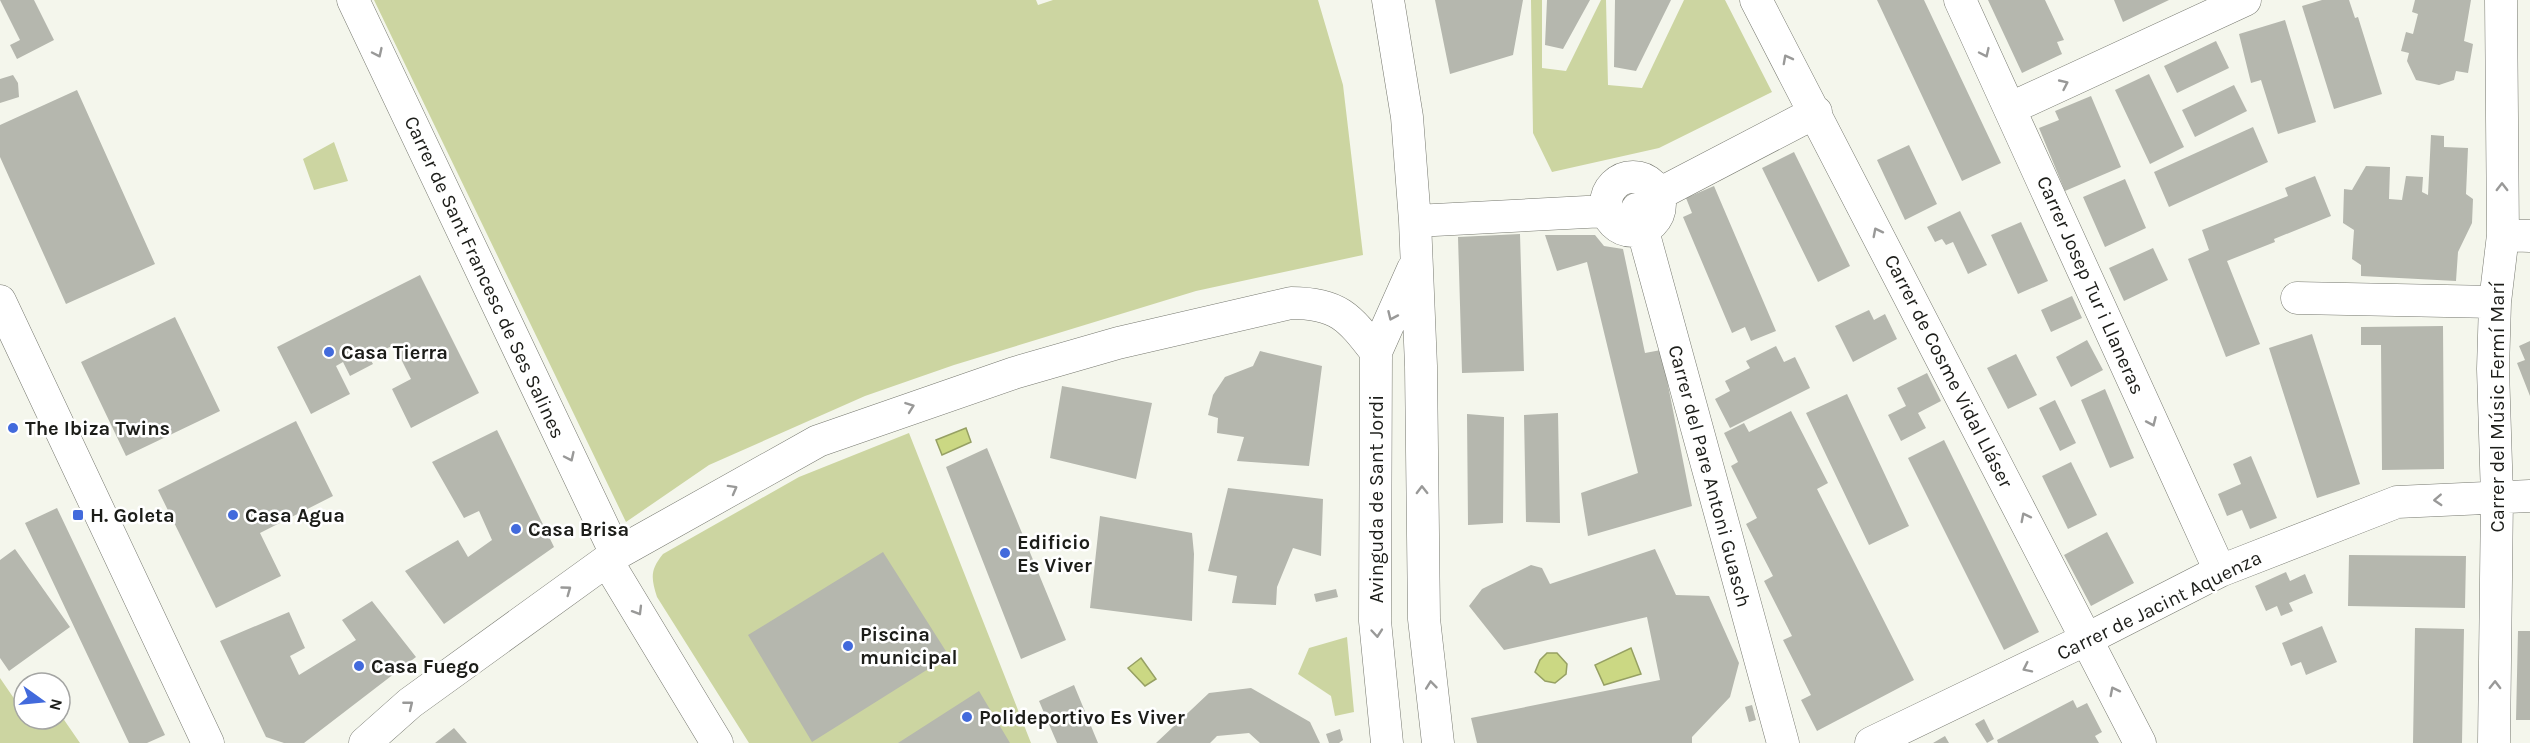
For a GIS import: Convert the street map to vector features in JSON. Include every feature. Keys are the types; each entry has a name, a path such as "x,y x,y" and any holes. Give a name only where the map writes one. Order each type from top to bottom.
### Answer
{"street":[{"name":"Carrer de Sant Francesc de Ses Salines","path":"353,0 612,557 717,743"},
{"name":"Avinguda de Sant Jordi","path":"1388,0 1407,117 1415,221 1421,366 1424,619 1438,743"},
{"name":"Carrer de Cosme Vidal Lláser","path":"1756,0 1816,112 2140,743"},
{"name":"Carrer Josep Tur i Llaneras","path":"1960,0 2220,571"},
{"path":"2011,108 2245,0"},
{"name":"Carrer del Músic Fermí Marí","path":"2494,743 2497,497 2493,369 2495,302 2516,236 2501,0"},
{"path":"1646,211 1653,185 1645,179 1635,176 1624,177 1615,182 1609,190 1605,200 1606,211 1613,225 1627,232 1646,211 1816,112"},
{"path":"1415,221 1606,211"},
{"name":"Carrer del Pare Antoni Guasch","path":"1646,211 1783,743"},
{"name":"Avinguda de Sant Jordi","path":"1387,743 1376,621 1376,352 1416,262"},
{"path":"2297,298 2495,302"},
{"path":"0,301 208,743"},
{"path":"365,743 410,703 612,557 818,441 1014,373 1118,343 1291,303 1317,303 1340,313 1355,326 1376,352"},
{"name":"Carrer de Jacint Aquenza","path":"1871,743 2087,639 2220,571 2397,502 2530,496"}],"shaded area":[{"path":"374,0 1036,0 1038,5 1053,0 1318,0 1343,85 1363,255 1196,291 954,365 865,396 709,465 626,522"},
{"path":"1531,0 1542,0 1542,68 1566,71 1601,0 1606,0 1608,85 1642,88 1684,0 1725,0 1772,92 1659,148 1552,172 1533,133"},
{"path":"334,142 348,181 314,190 303,159"},
{"path":"966,428 971,442 942,455 936,440"},
{"path":"909,433 1031,743 749,743 657,597 653,579 656,565 663,554 799,477"},
{"path":"1347,637 1354,712 1335,716 1331,696 1298,674 1309,648"},
{"path":"1631,648 1641,674 1604,685 1595,665"},
{"path":"1547,653 1557,653 1567,664 1566,674 1555,683 1545,681 1535,672 1540,660"},
{"path":"1141,658 1156,679 1145,686 1128,668"},
{"path":"0,678 12,696 12,731 72,731 80,743 0,743"}],"building":[{"path":"0,0 34,0 54,40 17,59 10,45 20,40"},
{"path":"1435,0 1523,0 1513,55 1450,74"},
{"path":"1547,0 1590,0 1563,49 1545,45"},
{"path":"1615,0 1671,0 1636,71 1614,67"},
{"path":"1877,0 1924,0 2001,163 1962,181"},
{"path":"1988,0 2045,0 2064,40 2057,42 2062,54 2022,73"},
{"path":"2114,0 2169,0 2123,22"},
{"path":"2322,0 2349,0 2355,18 2358,17 2382,94 2334,109 2302,6"},
{"path":"2415,0 2471,0 2464,41 2473,44 2468,73 2456,71 2454,80 2439,85 2416,80 2407,61 2409,53 2401,51 2406,32 2413,34 2418,14 2412,12"},
{"path":"2285,20 2316,122 2278,134 2261,80 2251,83 2239,34"},
{"path":"2216,41 2229,68 2177,93 2164,66"},
{"path":"2149,74 2184,147 2150,164 2115,90"},
{"path":"13,75 18,83 19,97 0,103 0,79"},
{"path":"2234,85 2247,111 2195,137 2182,110"},
{"path":"77,90 155,264 66,304 0,157 0,125"},
{"path":"2091,96 2121,167 2065,191 2039,128 2059,120 2055,111"},
{"path":"2253,127 2268,162 2169,207 2154,172"},
{"path":"2431,135 2444,136 2444,147 2468,148 2466,194 2473,199 2472,223 2458,252 2456,281 2361,276 2361,265 2352,259 2354,230 2343,223 2344,189 2352,190 2366,166 2390,167 2389,199 2402,200 2406,176 2423,177 2422,192 2428,195"},
{"path":"1909,145 1937,204 1905,220 1877,160"},
{"path":"1794,152 1850,266 1818,282 1762,168"},
{"path":"2315,176 2331,216 2227,261 2260,344 2226,357 2188,259 2209,250 2202,230 2288,196 2285,188"},
{"path":"2125,179 2146,228 2105,247 2083,197"},
{"path":"1714,186 1776,331 1751,341 1745,327 1732,333 1683,217 1692,213 1686,198"},
{"path":"1960,211 1987,265 1968,274 1953,242 1946,245 1942,239 1935,242 1927,227"},
{"path":"2021,222 2048,281 2018,294 1991,235"},
{"path":"1520,234 1524,371 1462,373 1458,237"},
{"path":"1545,235 1595,235 1604,246 1623,249 1645,353 1661,350 1692,506 1588,536 1581,493 1638,473 1587,262 1557,271"},
{"path":"2153,248 2168,280 2124,301 2109,268"},
{"name":"Casa Tierra","path":"420,275 479,393 411,428 392,389 411,379 394,345 369,357 373,364 350,376 343,362 336,366 350,394 311,414 277,347"},
{"path":"2072,296 2082,318 2051,332 2041,310"},
{"path":"1869,310 1874,320 1885,314 1897,339 1853,362 1835,326"},
{"path":"175,317 220,411 126,456 81,362"},
{"path":"2443,326 2444,469 2382,470 2381,345 2361,345 2361,327"},
{"path":"2312,334 2360,484 2317,498 2269,348"},
{"path":"2087,340 2103,370 2071,387 2056,357"},
{"path":"2530,341 2530,396 2517,363 2525,360 2519,346"},
{"path":"1776,346 1784,362 1795,357 1810,388 1730,428 1715,399 1730,391 1725,381 1750,368 1746,361"},
{"path":"1260,351 1322,366 1309,466 1237,461 1244,437 1217,433 1218,418 1208,415 1213,395 1225,377 1253,366"},
{"path":"2016,354 2037,395 2008,409 1987,368"},
{"path":"1927,373 1941,401 1918,413 1926,428 1901,441 1888,415 1906,406 1897,388"},
{"path":"1062,386 1152,403 1136,479 1050,458"},
{"path":"2105,389 2134,458 2110,468 2081,400"},
{"path":"1847,394 1909,526 1869,545 1806,413"},
{"path":"2055,400 2076,443 2060,451 2039,408"},
{"path":"1791,411 1828,483 1817,489 1914,680 1817,731 1801,700 1811,695 1783,640 1792,636 1764,581 1773,576 1746,524 1757,518 1731,466 1738,462 1724,433 1744,423 1749,432"},
{"path":"1558,413 1560,523 1526,522 1524,415"},
{"path":"1467,414 1504,417 1503,523 1468,525"},
{"name":"Casa Agua","path":"296,421 333,496 260,533 281,576 216,608 158,490"},
{"name":"Casa Brisa","path":"497,430 554,547 444,624 405,571 458,540 468,557 492,540 479,511 464,518 432,462"},
{"path":"1944,440 2039,632 2004,650 1908,458"},
{"name":"Edificio Es Viver","path":"987,448 1066,640 1021,659 946,467"},
{"path":"2251,456 2277,518 2250,529 2242,510 2227,516 2218,494 2241,484 2233,464"},
{"path":"2071,462 2097,515 2068,529 2042,476"},
{"path":"1228,488 1323,499 1321,556 1293,548 1277,587 1276,605 1232,603 1237,576 1208,571"},
{"path":"57,508 165,735 147,743 129,743 25,523"},
{"path":"1100,516 1192,533 1194,554 1192,621 1090,608"},
{"path":"2107,532 2134,583 2091,606 2064,555"},
{"path":"15,549 70,627 9,671 0,658 0,560"},
{"path":"1655,549 1676,595 1709,596 1739,663 1730,697 1692,737 1692,743 1477,743 1471,718 1660,680 1647,617 1504,650 1469,606 1482,589 1531,565 1542,568 1550,584"},
{"name":"Piscina municipal","path":"883,552 949,656 812,742 748,635"},
{"path":"2349,555 2466,556 2465,608 2348,606"},
{"path":"2286,572 2290,581 2305,574 2313,593 2289,603 2293,611 2281,616 2277,606 2266,611 2255,586"},
{"path":"1336,589 1338,597 1316,602 1314,594"},
{"name":"Casa Fuego","path":"372,601 416,657 304,743 284,743 266,737 220,641 289,612 305,648 290,656 299,675 356,640 342,620"},
{"path":"2322,626 2337,662 2306,675 2301,662 2291,666 2282,643"},
{"path":"2415,628 2464,629 2462,743 2413,743"},
{"path":"2518,631 2530,631 2530,720 2516,720"},
{"path":"1074,685 1098,743 1057,743 1039,701"},
{"path":"1251,688 1310,722 1320,743 1260,743 1249,733 1217,736 1210,743 1156,743 1209,693"},
{"name":"Polideportivo Es Viver","path":"979,691 1010,743 898,743"},
{"path":"2073,700 2077,708 2087,703 2102,732 2095,736 2099,743 1998,743 1997,740"},
{"path":"1752,705 1756,720 1749,722 1745,707"},
{"path":"1984,719 1994,739 1987,743 1975,724"},
{"path":"454,728 467,743 435,743"},
{"path":"1340,729 1343,740 1339,743 1329,743 1326,734"},
{"path":"1945,736 1949,743 1933,743"}],"place":[{"name":"Casa Tierra","path":"329,352"},
{"name":"The Ibiza Twins","path":"13,428"},
{"name":"H. Goleta","path":"78,515"},
{"name":"Casa Agua","path":"233,515"},
{"name":"Casa Brisa","path":"516,529"},
{"name":"Edificio Es Viver","path":"1005,553"},
{"name":"Piscina municipal","path":"848,646"},
{"name":"Casa Fuego","path":"359,666"},
{"name":"Polideportivo Es Viver","path":"967,717"}]}
